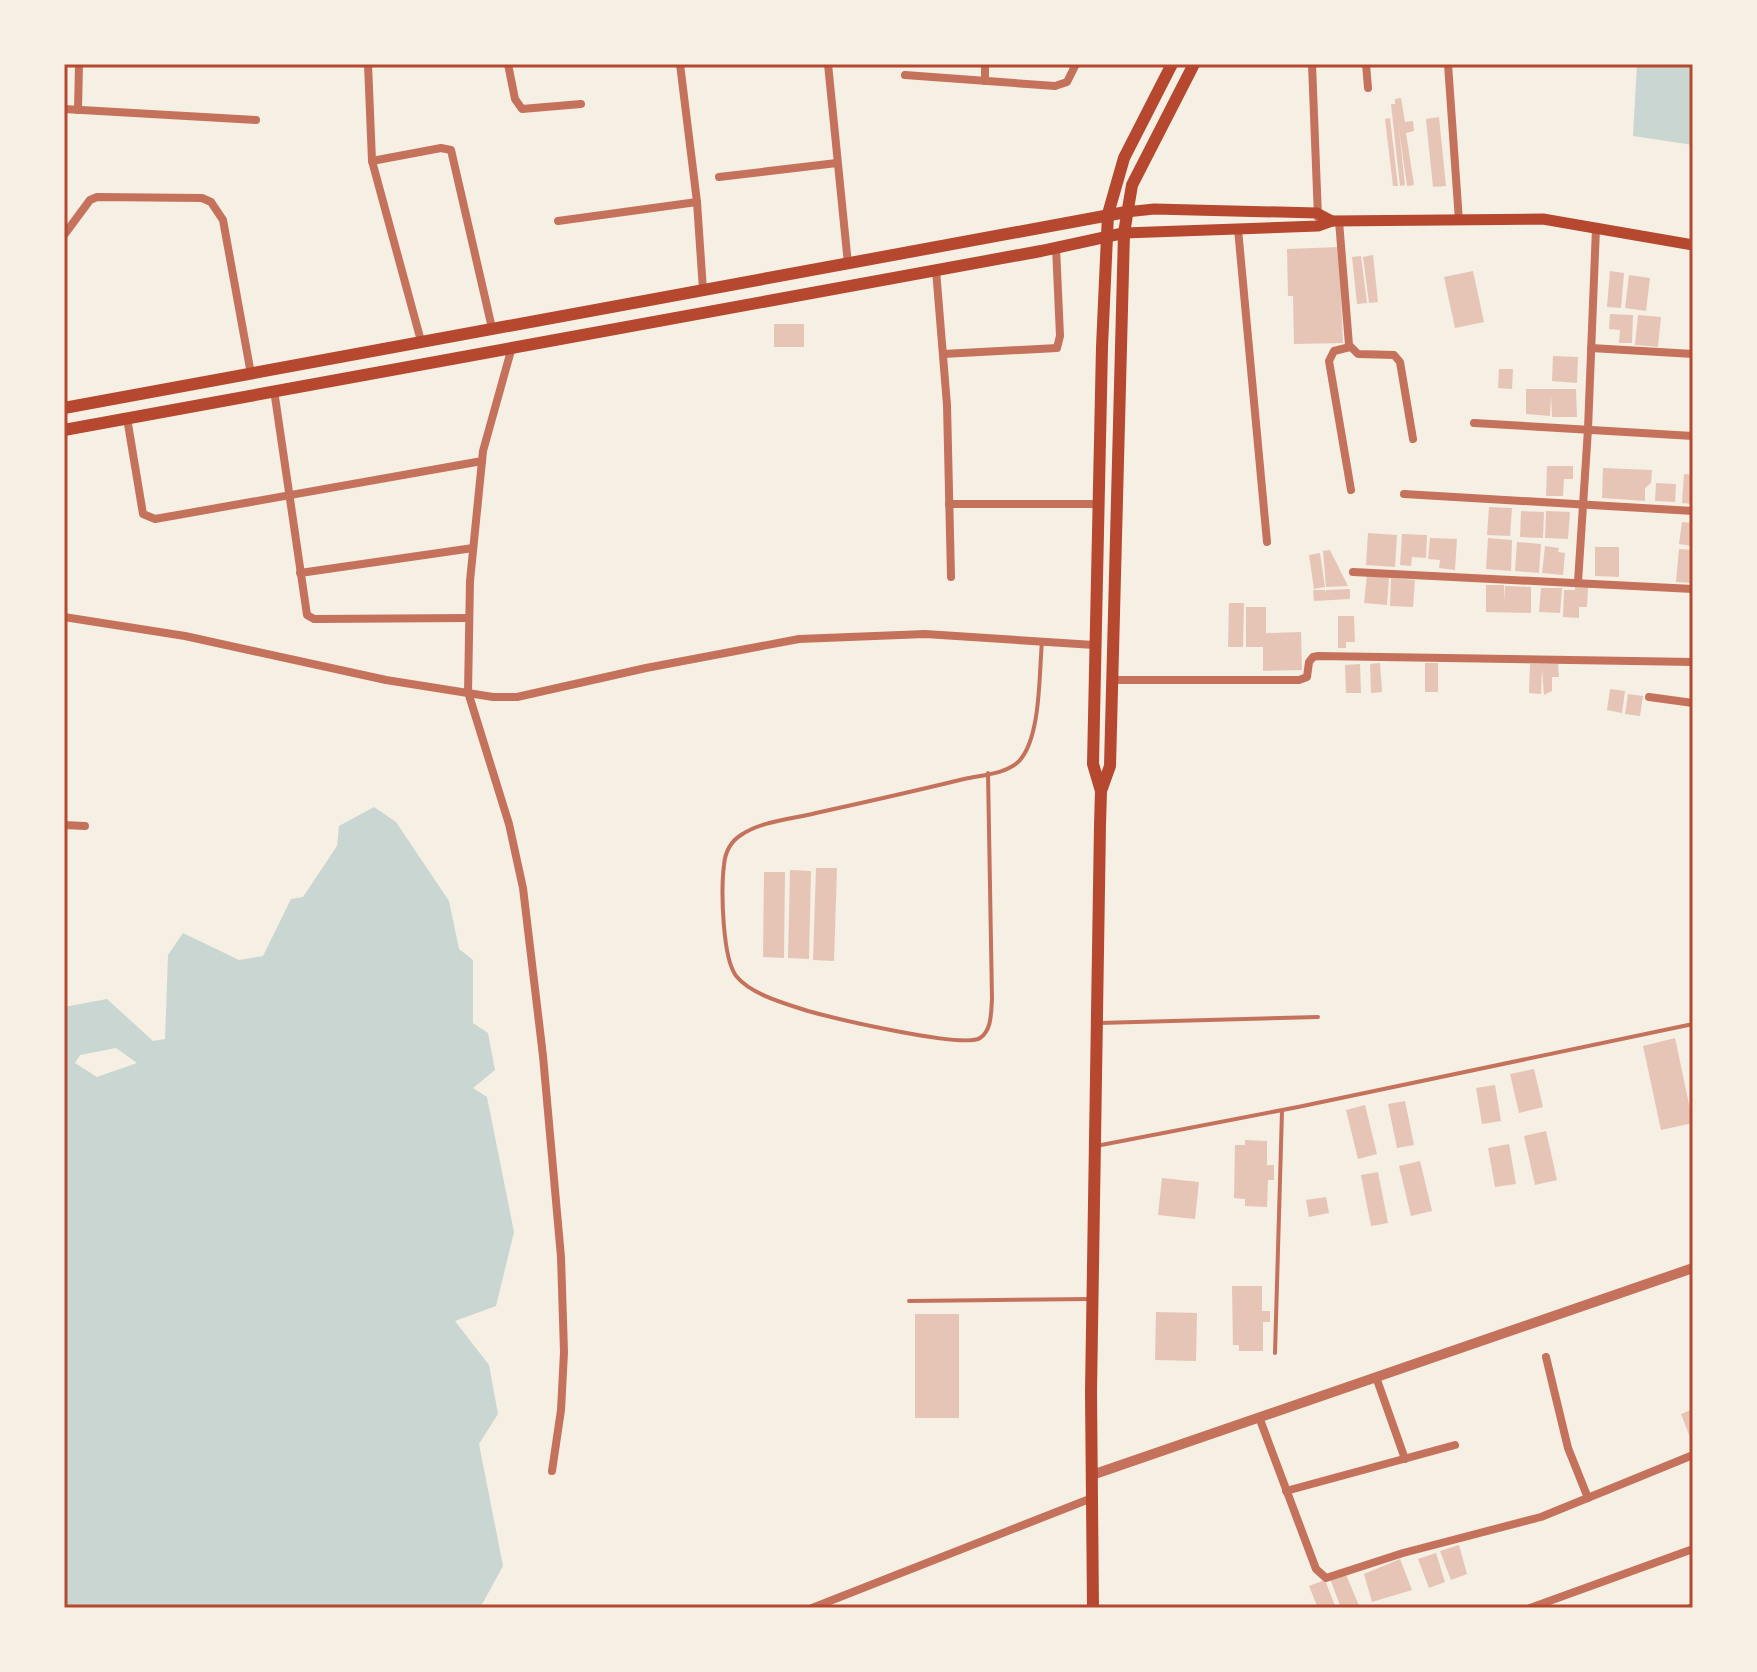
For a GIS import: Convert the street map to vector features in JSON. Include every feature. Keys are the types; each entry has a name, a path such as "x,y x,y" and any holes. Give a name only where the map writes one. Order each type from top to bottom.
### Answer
{"main road":[{"path":"1093,1608 1092,1299 1101,791 1093,764 1094,645 1106,237 1108,214 1124,158 1172,64"},
{"path":"1101,791 1110,766 1126,212 1132,185 1194,64"},
{"path":"64,408 1108,214 1154,209 1317,213 1336,221"},
{"path":"64,430 1124,233 1318,226 1336,221 1543,219 1693,245"}],"street":[{"path":"78,110 79,64"},
{"path":"368,64 372,161 421,341"},
{"path":"508,64 515,99 522,109 581,104"},
{"path":"680,64 697,202 703,290"},
{"path":"828,64 848,264"},
{"path":"985,64 985,81"},
{"path":"905,75 1062,85 1067,82 1076,64"},
{"path":"1312,64 1318,226"},
{"path":"1366,64 1368,88"},
{"path":"1448,64 1459,221"},
{"path":"64,109 256,120"},
{"path":"372,161 441,148 451,150 492,328"},
{"path":"719,177 837,163"},
{"path":"64,235 90,200 97,197 202,198 211,202 223,220 251,374"},
{"path":"558,221 697,202"},
{"path":"1336,221 1350,347 1358,354 1394,355 1400,362 1413,439"},
{"path":"1578,582 1596,228"},
{"path":"1238,229 1267,542"},
{"path":"943,354 1057,348 1060,336 1056,247"},
{"path":"936,270 943,354 951,577"},
{"path":"512,347 489,421 482,461 473,548 468,692 509,824 523,888 543,1056 561,1257 564,1352 561,1410 552,1471"},
{"path":"1350,347 1334,351 1329,361 1351,490"},
{"path":"1591,348 1693,354"},
{"path":"274,390 305,611 314,619 469,618"},
{"path":"127,418 141,509 147,518 155,519 482,461"},
{"path":"1474,423 1693,436"},
{"path":"1404,494 1693,511"},
{"path":"949,504 1099,504"},
{"path":"300,573 473,548"},
{"path":"1353,572 1693,589"},
{"path":"64,617 185,636 386,680 493,697 517,697 646,668 799,639 925,634 1094,645"},
{"path":"1111,680 1299,680 1307,677 1309,662 1318,656 1693,662"},
{"path":"1649,697 1693,703"},
{"path":"64,825 85,826"},
{"path":"1092,1475 1693,1268"},
{"path":"1546,1357 1568,1448 1588,1498"},
{"path":"1376,1377 1405,1459"},
{"path":"1259,1417 1316,1569 1326,1578 1403,1553 1541,1517 1693,1455"},
{"path":"1286,1491 1455,1445"},
{"path":"812,1608 1092,1498"},
{"path":"1531,1608 1693,1549"}],"lane":[{"path":"988,773 992,999 989,1027 980,1038 968,1041 929,1037 808,1011 751,989 731,969 726,953 723,869 726,851 740,835 766,824 988,773 1007,769 1020,760 1032,737 1042,642"},
{"path":"1097,1023 1318,1017"},
{"path":"1095,1146 1693,1024"},
{"path":"1275,1353 1282,1110"},
{"path":"909,1301 1092,1299"}],"shaded area":[{"path":"1637,64 1693,64 1693,145 1633,136"},
{"path":"374,807 396,822 449,901 459,949 473,960 473,1023 488,1033 495,1070 473,1088 487,1097 514,1232 496,1306 455,1321 489,1365 498,1414 479,1444 503,1566 480,1608 64,1608 64,1007 107,999 153,1041 165,1039 168,955 183,933 239,960 263,956 291,899 303,897 337,846 339,826","holes":["116,1048 137,1063 97,1077 75,1063 80,1055"]}],"building":[{"path":"1401,98 1405,122 1413,121 1414,131 1406,133 1414,185 1407,186 1399,130 1405,185 1400,186 1391,104"},
{"path":"1439,117 1446,186 1433,187 1426,119"},
{"path":"1390,118 1398,186 1393,186 1385,119"},
{"path":"1339,247 1343,343 1294,344 1293,296 1288,296 1287,249"},
{"path":"1373,255 1378,302 1369,303 1363,257"},
{"path":"1361,256 1367,303 1357,304 1352,257"},
{"path":"1473,271 1484,322 1455,328 1444,277"},
{"path":"1610,271 1624,273 1621,308 1607,307"},
{"path":"1629,275 1650,278 1646,311 1625,308"},
{"path":"1610,314 1633,315 1632,343 1619,343 1620,330 1609,329"},
{"path":"1638,315 1661,317 1658,347 1635,345"},
{"path":"774,324 804,324 804,347 774,347"},
{"path":"1553,356 1578,357 1577,383 1552,381"},
{"path":"1499,369 1513,369 1512,389 1498,388"},
{"path":"1526,389 1576,389 1577,417 1552,417 1551,395 1550,416 1526,414"},
{"path":"1547,466 1573,466 1573,479 1564,479 1563,496 1546,496"},
{"path":"1603,468 1652,470 1651,483 1645,488 1645,501 1602,498"},
{"path":"1684,474 1693,475 1693,504 1682,503"},
{"path":"1656,483 1676,484 1675,502 1655,501"},
{"path":"1489,507 1512,508 1510,536 1487,535"},
{"path":"1521,511 1544,512 1543,538 1520,537"},
{"path":"1546,511 1570,512 1568,539 1545,538"},
{"path":"1682,522 1693,523 1693,546 1679,544"},
{"path":"1368,533 1397,535 1395,567 1366,565"},
{"path":"1402,534 1427,535 1426,558 1412,557 1411,566 1400,565"},
{"path":"1430,538 1457,539 1455,570 1439,568 1440,560 1428,559"},
{"path":"1488,538 1512,540 1511,571 1486,569"},
{"path":"1517,542 1541,544 1539,573 1515,571"},
{"path":"1545,546 1559,548 1558,552 1565,553 1563,575 1542,573"},
{"path":"1595,547 1619,547 1619,577 1595,576"},
{"path":"1679,549 1693,550 1693,583 1676,582"},
{"path":"1330,550 1348,586 1326,587 1323,551"},
{"path":"1320,553 1325,587 1314,589 1309,555"},
{"path":"1367,575 1389,578 1387,605 1364,603"},
{"path":"1391,578 1415,580 1413,607 1390,606"},
{"path":"1486,585 1504,585 1504,601 1505,586 1531,587 1531,613 1486,612"},
{"path":"1575,587 1588,587 1587,607 1579,607 1579,618 1563,617 1564,590 1575,590"},
{"path":"1541,588 1562,588 1560,613 1539,612"},
{"path":"1350,589 1350,599 1314,601 1313,590 1325,590 1326,594 1326,590"},
{"path":"1229,603 1244,603 1243,647 1228,647"},
{"path":"1246,607 1266,607 1266,633 1301,632 1302,670 1263,671 1263,647 1246,647"},
{"path":"1338,616 1354,616 1355,642 1346,642 1346,648 1338,648"},
{"path":"1380,663 1382,692 1371,693 1370,664"},
{"path":"1425,663 1438,663 1438,692 1425,692"},
{"path":"1360,664 1361,693 1346,693 1345,665"},
{"path":"1530,664 1558,664 1559,677 1552,677 1552,691 1544,695 1542,669 1541,694 1529,693"},
{"path":"1610,689 1625,691 1622,713 1607,710"},
{"path":"1628,694 1643,696 1640,716 1625,714"},
{"path":"816,868 837,868 834,961 813,960"},
{"path":"790,870 811,871 809,959 788,958"},
{"path":"764,872 785,872 784,958 763,957"},
{"path":"1675,1038 1693,1123 1661,1130 1643,1046"},
{"path":"1534,1069 1543,1107 1519,1113 1510,1074"},
{"path":"1495,1085 1501,1121 1482,1124 1476,1088"},
{"path":"1405,1101 1414,1145 1397,1148 1388,1104"},
{"path":"1365,1105 1377,1154 1358,1159 1346,1110"},
{"path":"1546,1131 1557,1180 1535,1185 1524,1136"},
{"path":"1245,1140 1267,1141 1267,1165 1274,1165 1274,1180 1268,1180 1267,1207 1245,1206 1245,1199 1234,1198 1235,1145 1245,1145"},
{"path":"1509,1144 1516,1184 1495,1187 1488,1148"},
{"path":"1420,1161 1432,1211 1411,1216 1399,1166"},
{"path":"1378,1172 1388,1223 1371,1226 1361,1175"},
{"path":"1162,1178 1199,1182 1195,1219 1158,1215"},
{"path":"1326,1197 1329,1213 1309,1217 1306,1200"},
{"path":"1232,1286 1262,1286 1262,1311 1270,1311 1270,1322 1263,1322 1263,1351 1239,1351 1239,1345 1233,1345"},
{"path":"1156,1312 1197,1313 1196,1361 1155,1360"},
{"path":"915,1314 959,1314 959,1418 915,1418"},
{"path":"1693,1409 1693,1445 1681,1414"},
{"path":"1459,1545 1467,1574 1451,1580 1440,1551"},
{"path":"1436,1553 1445,1582 1429,1588 1418,1559"},
{"path":"1400,1559 1412,1590 1372,1602 1364,1574"},
{"path":"1344,1570 1360,1608 1341,1608 1329,1576"},
{"path":"1325,1580 1336,1608 1318,1608 1309,1586"}]}
